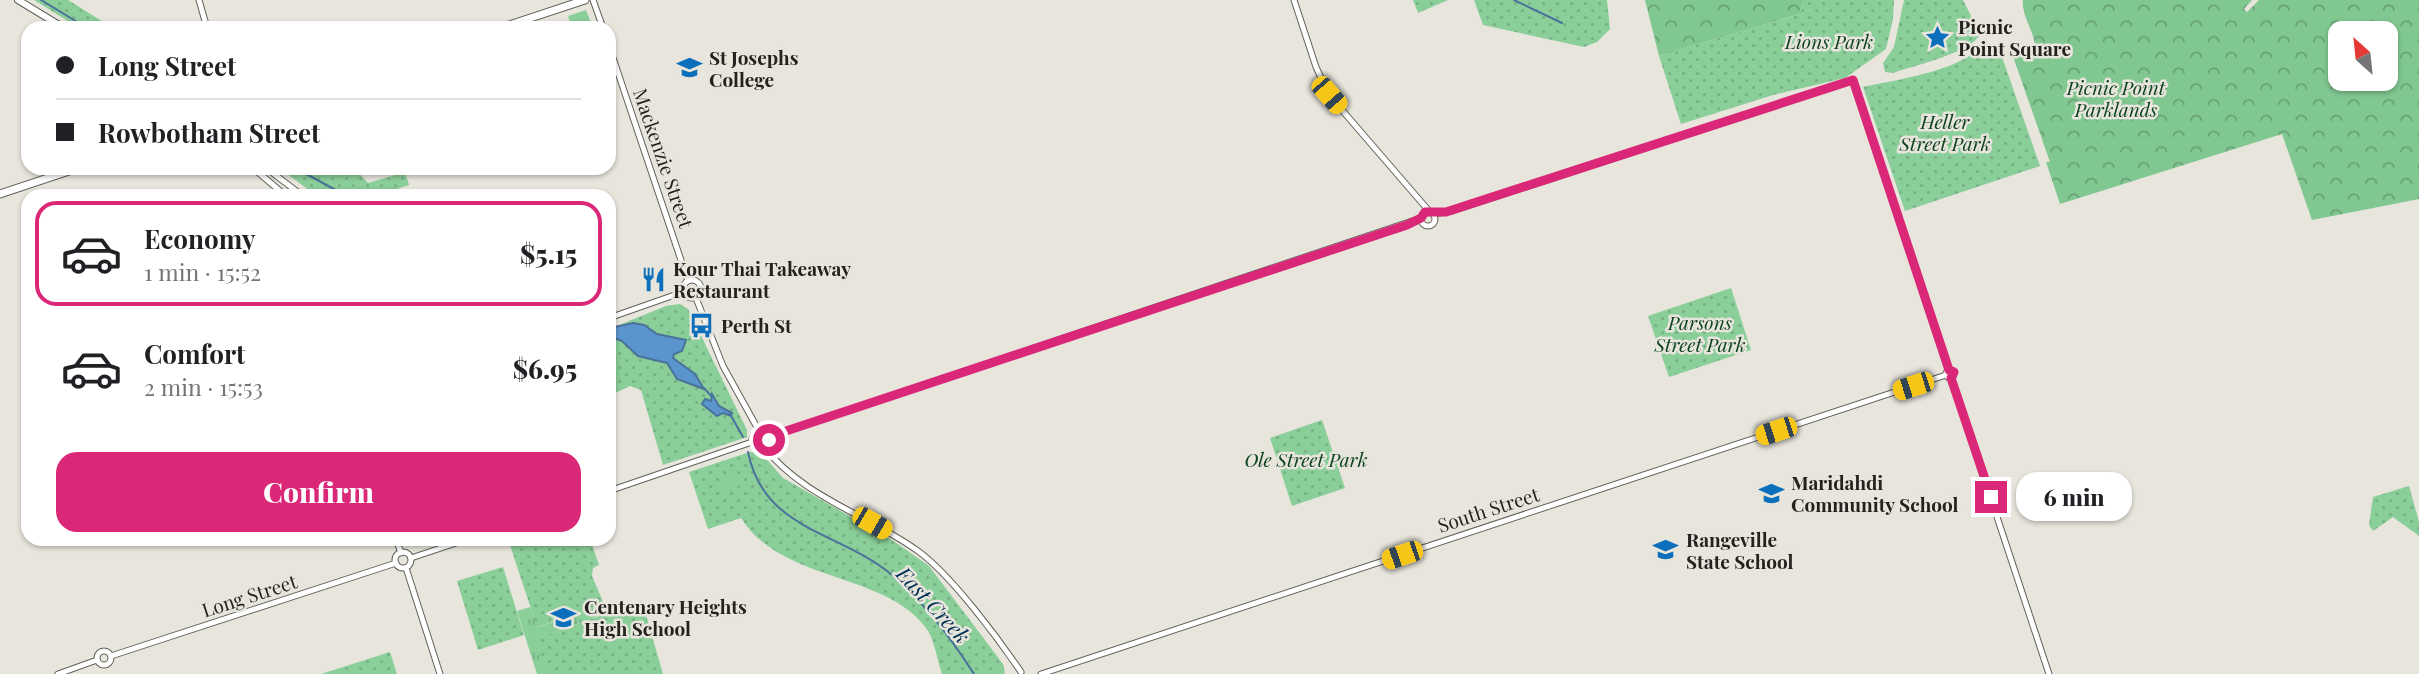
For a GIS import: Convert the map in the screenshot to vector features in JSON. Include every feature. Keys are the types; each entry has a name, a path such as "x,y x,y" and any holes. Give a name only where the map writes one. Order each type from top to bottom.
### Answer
{"highway":[{"path":"521,21 585,0"},
{"path":"0,194 57,175"}],"main road":[{"path":"18,0 52,21"}],"street":[{"path":"199,0 205,21"},
{"path":"593,0 600,21"},
{"path":"1294,0 1316,67 1329,95 1414,195 1427,216"},
{"name":"Mackenzie Street","path":"616,67 688,281"},
{"path":"764,447 769,437 1407,225 1427,216 1853,80 2049,674"},
{"path":"261,175 278,189"},
{"path":"275,175 292,189"},
{"path":"616,316 683,292 688,281 695,281 701,286 700,294 696,298"},
{"path":"683,292 687,297 696,298"},
{"path":"696,298 723,366 760,431 769,437"},
{"name":"South Street","path":"1041,674 1949,374"},
{"path":"752,442 754,434 760,431"},
{"path":"752,442 757,447 764,447 789,474 926,557 991,630 1020,673 1029,673"},
{"path":"616,489 752,442"},
{"path":"398,546 401,553 411,558 447,546"},
{"path":"401,553 396,558 396,563 406,568"},
{"path":"411,558 406,568 440,674"},
{"name":"Long Street","path":"111,656 396,563"},
{"path":"58,674 97,660 102,651 111,656 106,665 97,660"}],"green space":[{"path":"34,0 68,0 102,21 68,21"},
{"path":"1413,0 1448,0 1418,13"},
{"path":"1474,0 1607,0 1610,29 1597,42 1584,47 1483,25"},
{"path":"1645,0 1804,0 1799,14 1659,56"},
{"name":"Lions Park","path":"1804,0 1894,0 1886,49 1845,78 1773,95 1681,124 1659,56 1799,14"},
{"name":"Picnic Point Square","path":"1904,0 1963,0 1980,34 1975,41 1955,52 1893,73 1885,72 1883,63 1894,47"},
{"name":"Picnic Point Parklands","path":"2023,0 2252,0 2244,9 2247,12 2259,0 2419,0 2419,199 2312,220 2282,134 2060,204 2046,162 2050,162 2010,48 2035,48"},
{"path":"586,10 590,21 570,21 568,16"},
{"name":"Heller Street Park","path":"1982,46 1993,47 2001,54 2040,166 1905,211 1863,87 1942,68 1971,55"},
{"path":"288,175 361,175 368,183 395,175 406,175 409,185 396,189 308,189"},
{"name":"Parsons Street Park","path":"1731,288 1751,350 1669,377 1648,316"},
{"path":"680,304 688,309 747,430 747,437 663,465 641,390 630,386 616,393 616,326 666,306"},
{"name":"Ole Street Park","path":"1322,420 1345,488 1292,506 1270,438"},
{"path":"750,452 761,453 783,478 895,542 929,566 1003,664 1005,674 942,674 934,644 926,628 908,610 886,596 781,555 759,539 741,518 708,529 689,472"},
{"path":"728,474 737,476 740,484 736,489 723,491 720,484"},
{"path":"2409,486 2419,522 2419,536 2393,517 2373,531 2369,525 2373,497"},
{"path":"510,546 592,546 599,565 593,568 592,576 604,604 537,627"},
{"path":"503,567 524,635 478,650 457,581"},
{"path":"642,601 663,674 548,674 535,639"},
{"path":"601,605 604,614 536,639 548,674 537,674 517,611 530,607 538,627"},
{"path":"390,652 397,674 321,674"}],"water":[{"path":"633,323 644,325 657,334 686,340 682,351 674,354 673,358 695,374 704,389 677,379 667,363 638,356 616,339 616,327"},
{"path":"712,394 719,406 732,413 731,416 723,413 717,416 702,404 705,399 711,401"}],"waterway":[{"name":"East Creek","path":"41,0 76,21"},
{"path":"1514,0 1562,23"},
{"name":"East Creek","path":"308,175 334,189"},
{"name":"East Creek","path":"704,388 712,397"},
{"name":"East Creek","path":"730,414 743,437"},
{"name":"East Creek","path":"748,452 757,478 770,498 786,514 871,560 892,575 916,597 937,622 974,674"}],"place":[{"name":"Picnic Point Square","path":"1938,37"},
{"name":"St Josephs College","path":"689,68"},
{"name":"Kour Thai Takeaway Restaurant","path":"653,279"},
{"name":"Perth St","path":"701,325"},
{"name":"Maridahdi Community School","path":"1771,493"},
{"name":"Rangeville State School","path":"1666,550"},
{"name":"Centenary Heights High School","path":"564,617"}],"route":[{"path":"769,440 769,437 777,434 1407,225 1421,218 1425,212 1446,212 1853,80 1949,370 1954,372 1951,378 1991,497"}]}
